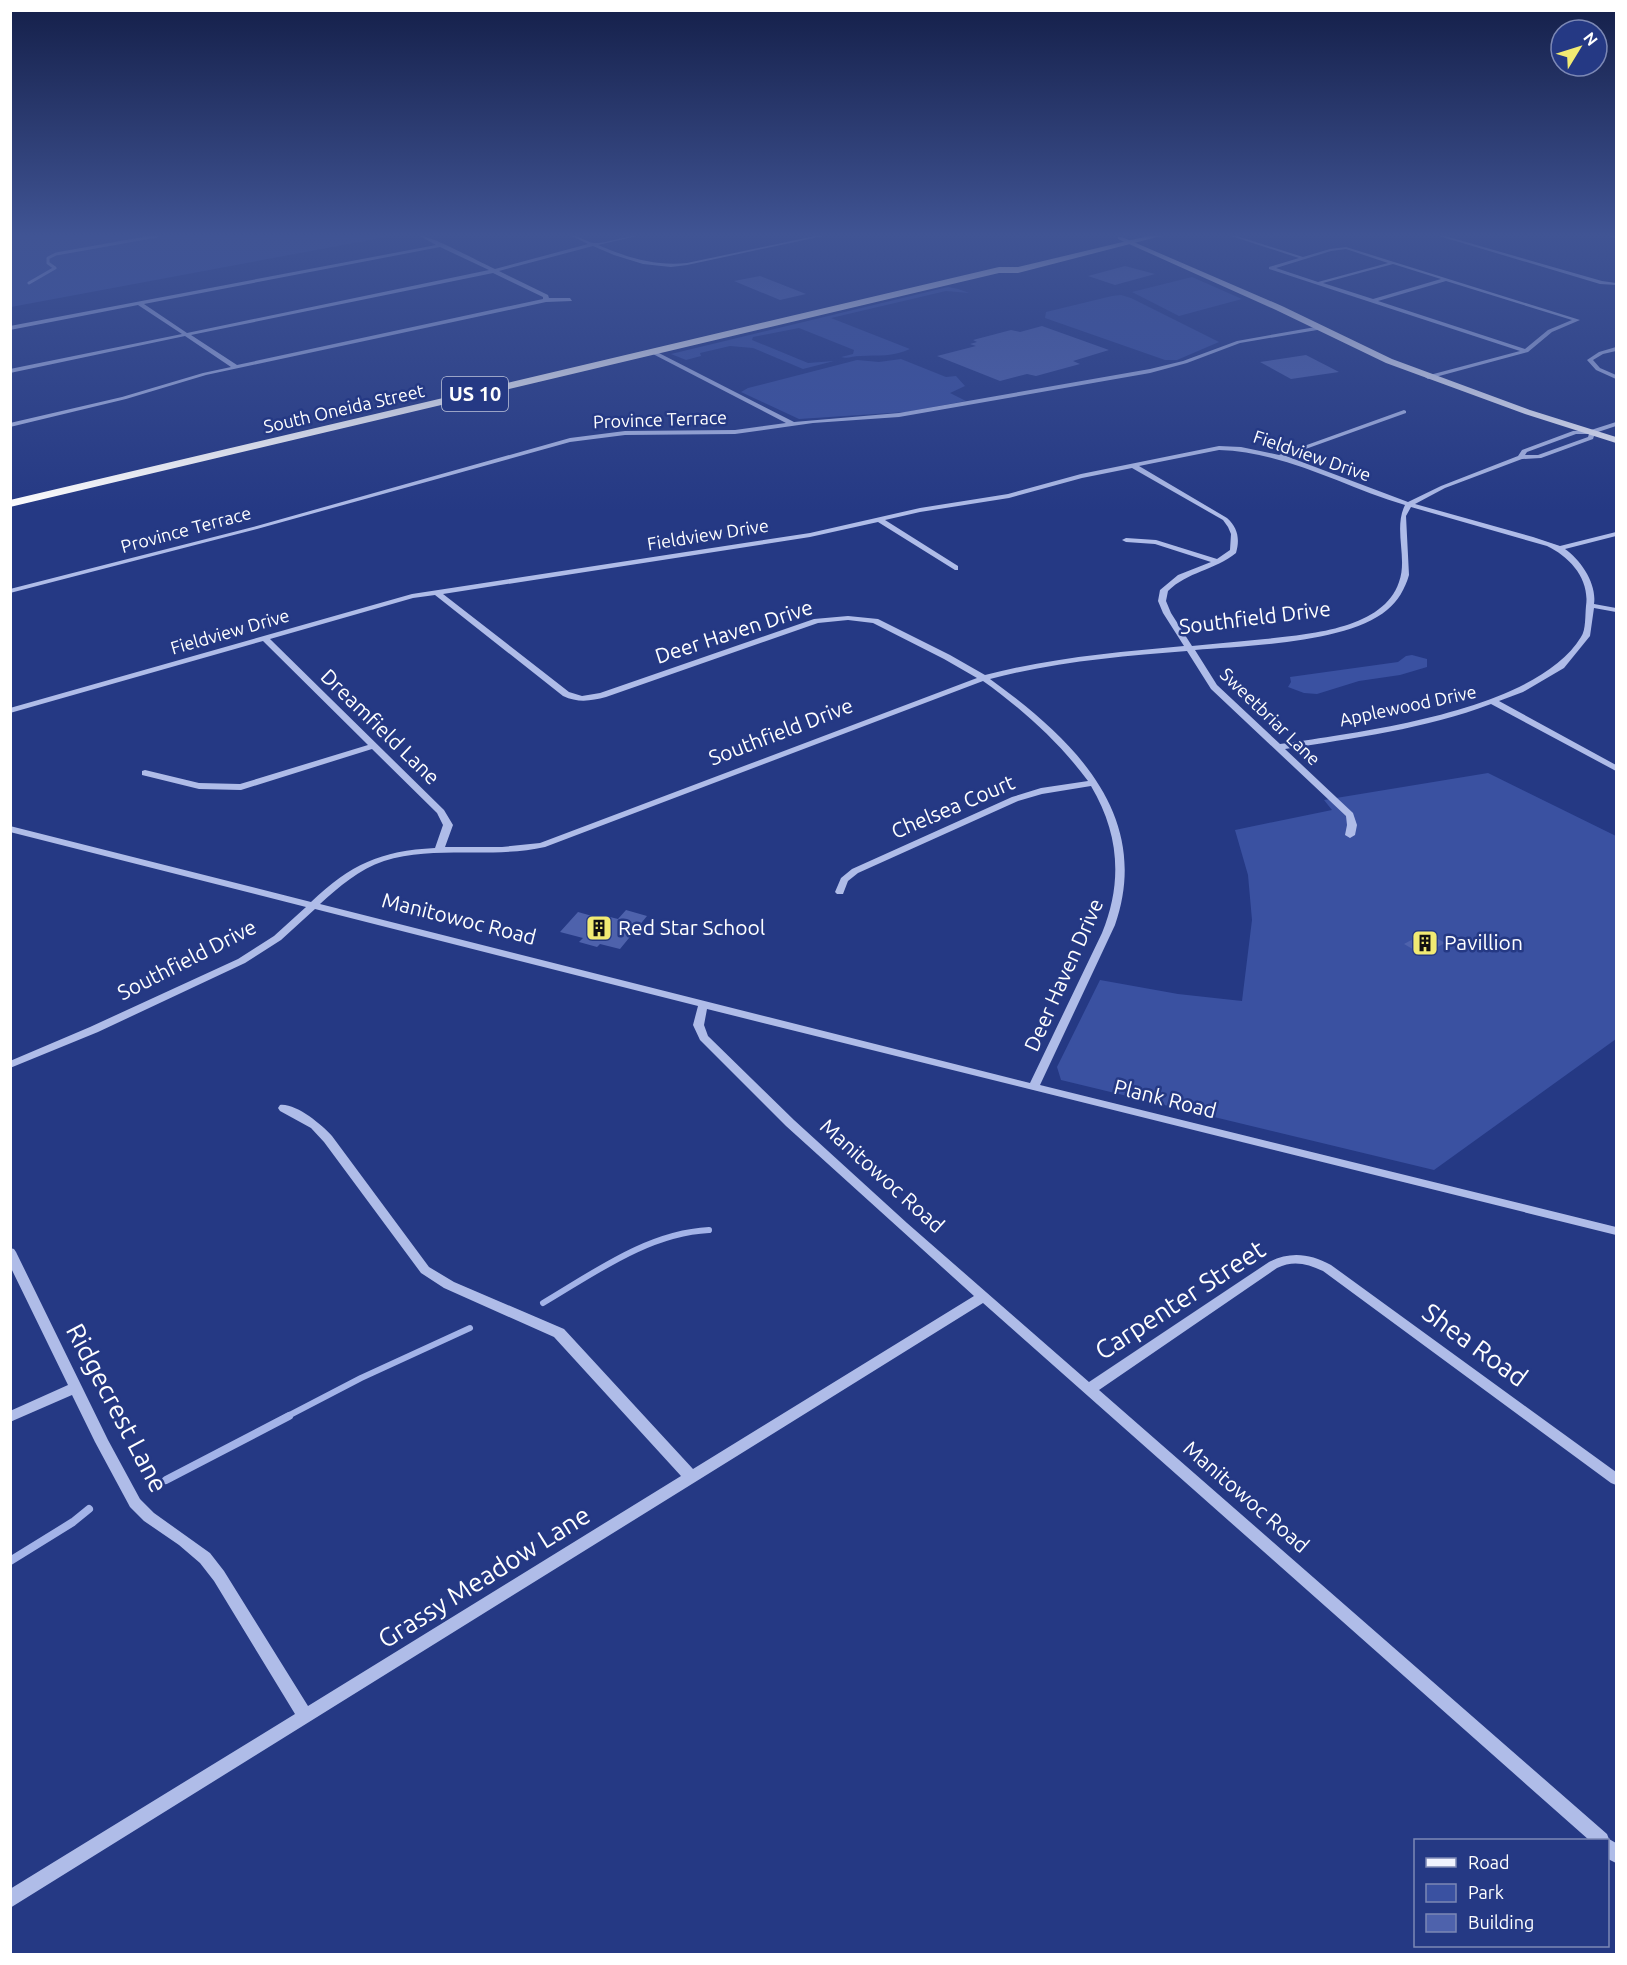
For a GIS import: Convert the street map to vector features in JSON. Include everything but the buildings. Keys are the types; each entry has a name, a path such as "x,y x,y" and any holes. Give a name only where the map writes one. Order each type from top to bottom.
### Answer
{"highway":[{"name":"South Oneida Street","path":"10,504 756,328"}],"main road":[{"path":"1321,328 1428,377 1528,412 1540,414 1617,447"},
{"path":"1528,412 1530,416 1575,432 1617,440"}],"street":[{"path":"177,328 235,367"},
{"path":"10,371 211,328"},
{"path":"10,425 124,398 235,367 417,328"},
{"name":"Province Terrace","path":"10,591 255,528 570,440 625,433 735,432 793,424 913,414 1174,366 1248,339 1321,328"},
{"path":"1455,328 1526,351"},
{"path":"1428,377 1526,351 1550,331 1558,328"},
{"path":"1617,349 1600,353 1590,360 1598,369 1617,377"},
{"path":"653,352 793,424"},
{"path":"1278,457 1404,412"},
{"path":"1409,504 1443,487 1521,458 1539,457 1617,424"},
{"path":"1521,458 1524,451 1575,432"},
{"name":"Fieldview Drive","path":"10,711 397,600 436,592 810,535 939,506 1016,495 1073,477 1219,448 1253,450 1278,457 1409,504"},
{"path":"1126,540 1156,542 1217,562 1233,551 1235,536 1234,528 1220,516 1132,465"},
{"path":"1409,504 1560,548 1574,558 1580,568 1589,588 1593,606 1617,610"},
{"name":"Southfield Drive","path":"10,1065 124,1016 262,949 338,882 372,863 399,855 439,851 505,852 543,845 984,678 1070,660 1313,636 1346,628 1374,616 1392,602 1403,585 1405,576 1403,516 1409,504"},
{"path":"879,519 955,568"},
{"path":"1560,548 1617,534"},
{"name":"Sweetbriar Lane","path":"1217,562 1181,575 1164,590 1164,606 1214,687 1350,815 1352,825 1350,835"},
{"name":"Deer Haven Drive","path":"436,592 566,694 577,698 592,698 608,693 805,624 848,618 875,621 984,678 1063,744 1095,783 1110,811 1118,838 1121,872 1117,902 1107,931 1034,1087"},
{"name":"Applewood Drive","path":"1279,747 1417,723 1494,702 1540,680 1570,657 1585,637 1593,606"},
{"name":"Dreamfield Lane","path":"264,638 446,819 446,832 439,851"},
{"path":"1494,702 1617,768"},
{"path":"145,773 199,786 242,787 374,746"},
{"name":"Chelsea Court","path":"840,892 844,880 855,871 1015,799 1041,791 1095,783"},
{"name":"Manitowoc Road","path":"10,829 704,1004 698,1017 697,1027 714,1050 790,1123 1088,1390 1599,1839"},
{"name":"Plank Road","path":"704,1004 1617,1231"},
{"path":"284,1108 315,1125 328,1139 425,1270 449,1285 559,1333 691,1477"},
{"name":"Ridgecrest Lane","path":"10,1252 102,1442 135,1503 149,1517 205,1558 219,1576 305,1716"},
{"name":"Carpenter Street","path":"1088,1390 1273,1265 1293,1257 1302,1258"},
{"name":"Shea Road","path":"1302,1258 1315,1261 1327,1268 1617,1479"},
{"name":"Grassy Meadow Lane","path":"10,1899 983,1297"},
{"path":"10,1417 76,1387"}],"green space":[{"path":"780,328 856,328 910,349 885,355 846,358 841,357 853,354 854,350 799,328 753,337 752,340 808,363 834,361 803,369 753,348 730,346 700,353 701,356 686,360 671,354"},
{"path":"1073,328 1190,328 1219,342 1177,360 1165,360"},
{"path":"901,359 946,377 956,376 965,386 950,393 966,401 906,412 799,419 741,392 748,388 857,360 879,362"},
{"path":"1412,655 1427,659 1427,667 1400,675 1359,681 1317,694 1304,693 1288,687 1291,682 1290,677 1398,662"},
{"path":"1488,773 1616,836 1616,1039 1434,1170 1061,1080 1057,1067 1100,980 1178,994 1242,1001 1252,920 1248,875 1235,830 1332,810 1324,800"}],"waterway":[{"path":"543,1303 622,1256 664,1238 709,1230"},
{"path":"286,1417 361,1378 470,1328"},
{"path":"166,1480 289,1416"},
{"path":"10,1561 73,1522 89,1509"}],"place":[{"name":"Red Star School","path":"599,928"},
{"name":"Pavillion","path":"1425,943"}]}
